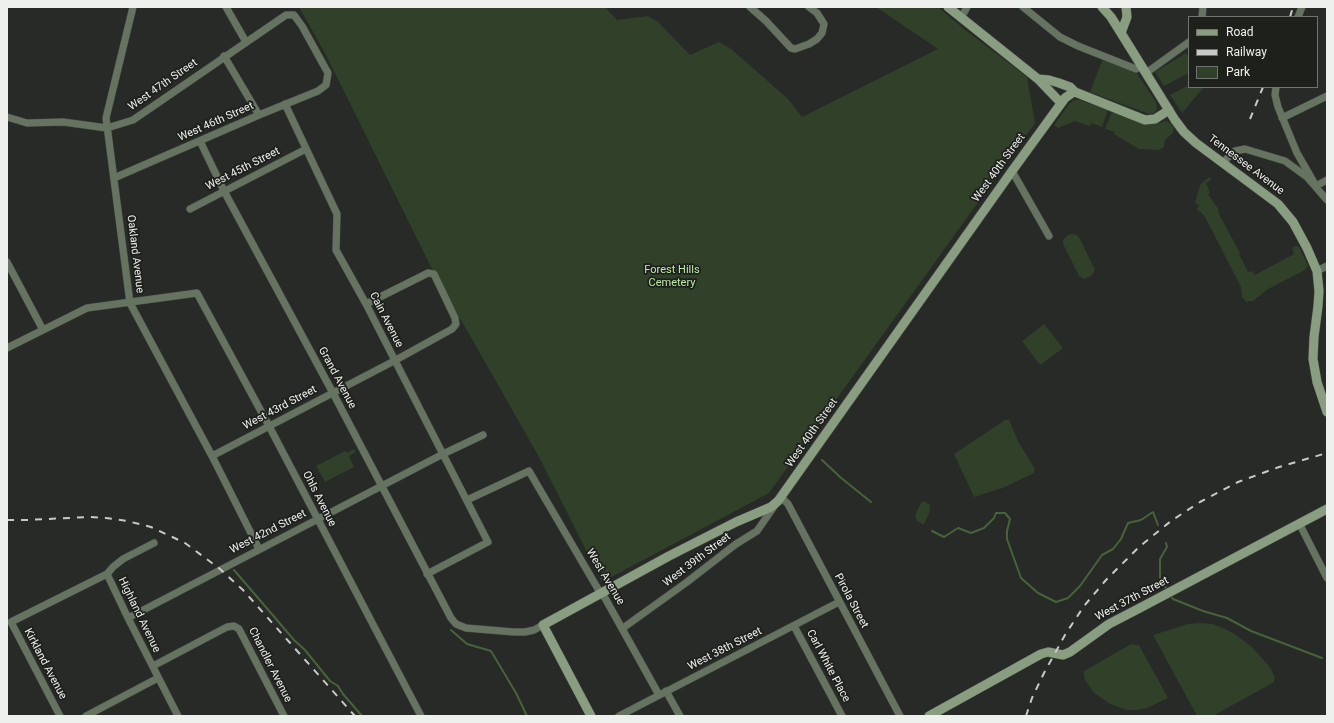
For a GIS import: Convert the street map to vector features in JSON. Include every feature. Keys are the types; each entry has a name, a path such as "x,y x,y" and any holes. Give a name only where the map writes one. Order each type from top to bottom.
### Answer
{"main road":[{"path":"948,7 1038,80 1061,103"},
{"name":"Tennessee Avenue","path":"1102,7 1121,32 1175,120 1185,133 1279,205 1296,228 1317,271 1319,291 1313,359 1317,382 1327,412"},
{"path":"1121,32 1127,17 1126,7"},
{"path":"1038,80 1049,80 1070,87 1076,92 1145,120 1155,119 1170,110"},
{"name":"West 40th Street","path":"543,625 669,556 736,522 771,507 780,499 1061,103 1068,95 1076,92"},
{"name":"West 37th Street","path":"929,716 1041,654 1048,652 1063,655 1070,652 1109,624 1327,509"},
{"path":"543,625 591,716"}],"street":[{"name":"Oakland Avenue","path":"133,7 106,118 130,303 212,456 259,549"},
{"path":"226,7 246,42"},
{"path":"750,7 766,20 791,48 800,48 809,44 822,32 824,24 817,13 809,7"},
{"path":"961,18 967,7"},
{"path":"1023,7 1060,37 1078,46 1136,69 1144,70 1188,43"},
{"name":"West 47th Street","path":"7,117 27,123 63,122 107,128 133,120 224,56 286,15 294,16 302,26 328,73 326,85"},
{"path":"224,56 259,115"},
{"name":"West 46th Street","path":"114,178 318,91 326,85"},
{"path":"1276,88 1275,95 1282,118 1298,153 1316,186"},
{"path":"1282,118 1327,96"},
{"name":"Cain Avenue","path":"285,104 337,214 336,250 366,304 488,542 427,574"},
{"name":"Grand Avenue","path":"200,141 224,191 333,393 427,574 451,618 456,624"},
{"name":"West 45th Street","path":"190,209 306,149"},
{"path":"1223,163 1230,154 1235,151 1245,149 1285,161 1307,177 1327,200"},
{"path":"1012,171 1049,236"},
{"path":"1316,186 1327,180"},
{"path":"7,262 43,330"},
{"path":"1317,271 1327,266"},
{"name":"West 43rd Street","path":"212,456 394,361 452,329 456,324 455,318 434,274 428,273 366,304"},
{"name":"Ohls Avenue","path":"130,303 197,293 269,426 421,716"},
{"path":"7,348 87,308 130,303"},
{"name":"West 42nd Street","path":"128,618 442,454 483,436"},
{"name":"West Avenue","path":"467,500 529,471 602,593 658,695"},
{"name":"Pirola Street","path":"780,499 788,504 900,716"},
{"name":"West 39th Street","path":"622,628 736,544 757,531 780,499"},
{"path":"1299,523 1327,578"},
{"name":"Highland Avenue","path":"154,544 123,559 113,566 107,574 178,716"},
{"name":"Kirkland Avenue","path":"60,716 11,622 107,574"},
{"name":"West 38th Street","path":"620,716 839,602"},
{"name":"West 40th Street","path":"456,624 466,628 514,632 534,630 543,625"},
{"name":"Chandler Avenue","path":"153,666 227,627 234,626 239,629 284,716"},
{"name":"Carl White Place","path":"794,626 842,716"},
{"path":"86,716 158,678"},
{"path":"666,691 680,716"}],"green space":[{"name":"Forest Hills Cemetery","path":"299,7 605,7 617,20 648,16 657,21 690,55 719,42 730,48 788,99 802,117 938,49 876,7 938,7 964,29 1027,77 1035,123 769,493 602,582 540,459 431,267 326,55"},
{"path":"1186,53 1188,56 1188,74 1164,86 1155,72"},
{"path":"1103,58 1136,72 1156,102 1157,108 1155,113 1149,114 1090,92"},
{"path":"1188,86 1188,88 1203,88 1182,113 1170,95"},
{"path":"1074,100 1079,100 1108,110 1102,127 1092,123 1090,126 1075,121 1058,128 1054,125 1069,104"},
{"path":"1112,111 1148,124 1165,121 1169,122 1174,128 1173,133 1165,140 1164,147 1159,150 1139,149 1114,134 1115,132 1105,129"},
{"path":"1210,177 1211,180 1206,183 1210,193 1208,194 1219,210 1218,212 1240,253 1239,254 1248,272 1252,271 1255,275 1294,254 1292,248 1295,246 1299,247 1308,266 1305,270 1268,289 1253,301 1248,301 1248,303 1245,301 1242,297 1241,287 1205,217 1197,210 1199,205 1195,203 1200,185"},
{"path":"1068,235 1077,235 1080,239 1095,270 1091,276 1084,279 1079,276 1063,244 1063,240"},
{"path":"1044,324 1063,348 1040,365 1022,341"},
{"path":"1005,420 1009,420 1019,443 1035,469 1034,473 1005,487 974,497 954,454"},
{"path":"354,449 356,452 349,456 354,467 325,482 316,466 345,451 347,453"},
{"path":"924,501 930,505 929,514 924,524 922,524 917,521 915,515 921,503"},
{"path":"1188,624 1213,624 1223,628 1233,633 1251,646 1269,666 1275,677 1274,682 1213,716 1197,716 1153,635"},
{"path":"1131,644 1139,645 1168,698 1147,708 1137,710 1127,710 1110,704 1093,692 1084,678 1084,671"}],"waterway":[{"path":"822,460 871,502"},
{"path":"932,531 944,537 958,528 971,533 984,528 994,518 996,513 1005,513 1010,519 1007,539 1021,578 1038,593 1056,602 1068,598 1080,586 1102,555 1113,549 1121,539 1128,523 1141,520 1153,512 1158,525"},
{"path":"1166,543 1167,547 1160,559 1160,580 1166,588"},
{"path":"234,570 294,640 305,650 330,681 338,686 362,716"},
{"path":"1172,598 1203,611 1227,618 1251,631 1322,658"},
{"path":"451,630 467,644 491,651 516,693 527,716"}],"railway":[{"path":"1290,16 1293,7"},
{"path":"1250,119 1263,88"},
{"path":"1026,716 1032,698 1044,673 1065,635 1084,606 1106,580 1139,547 1171,521 1200,502 1238,482 1279,467 1327,453"},
{"path":"7,520 90,517 106,518 151,527 185,543 220,569 243,590 355,716"}]}
